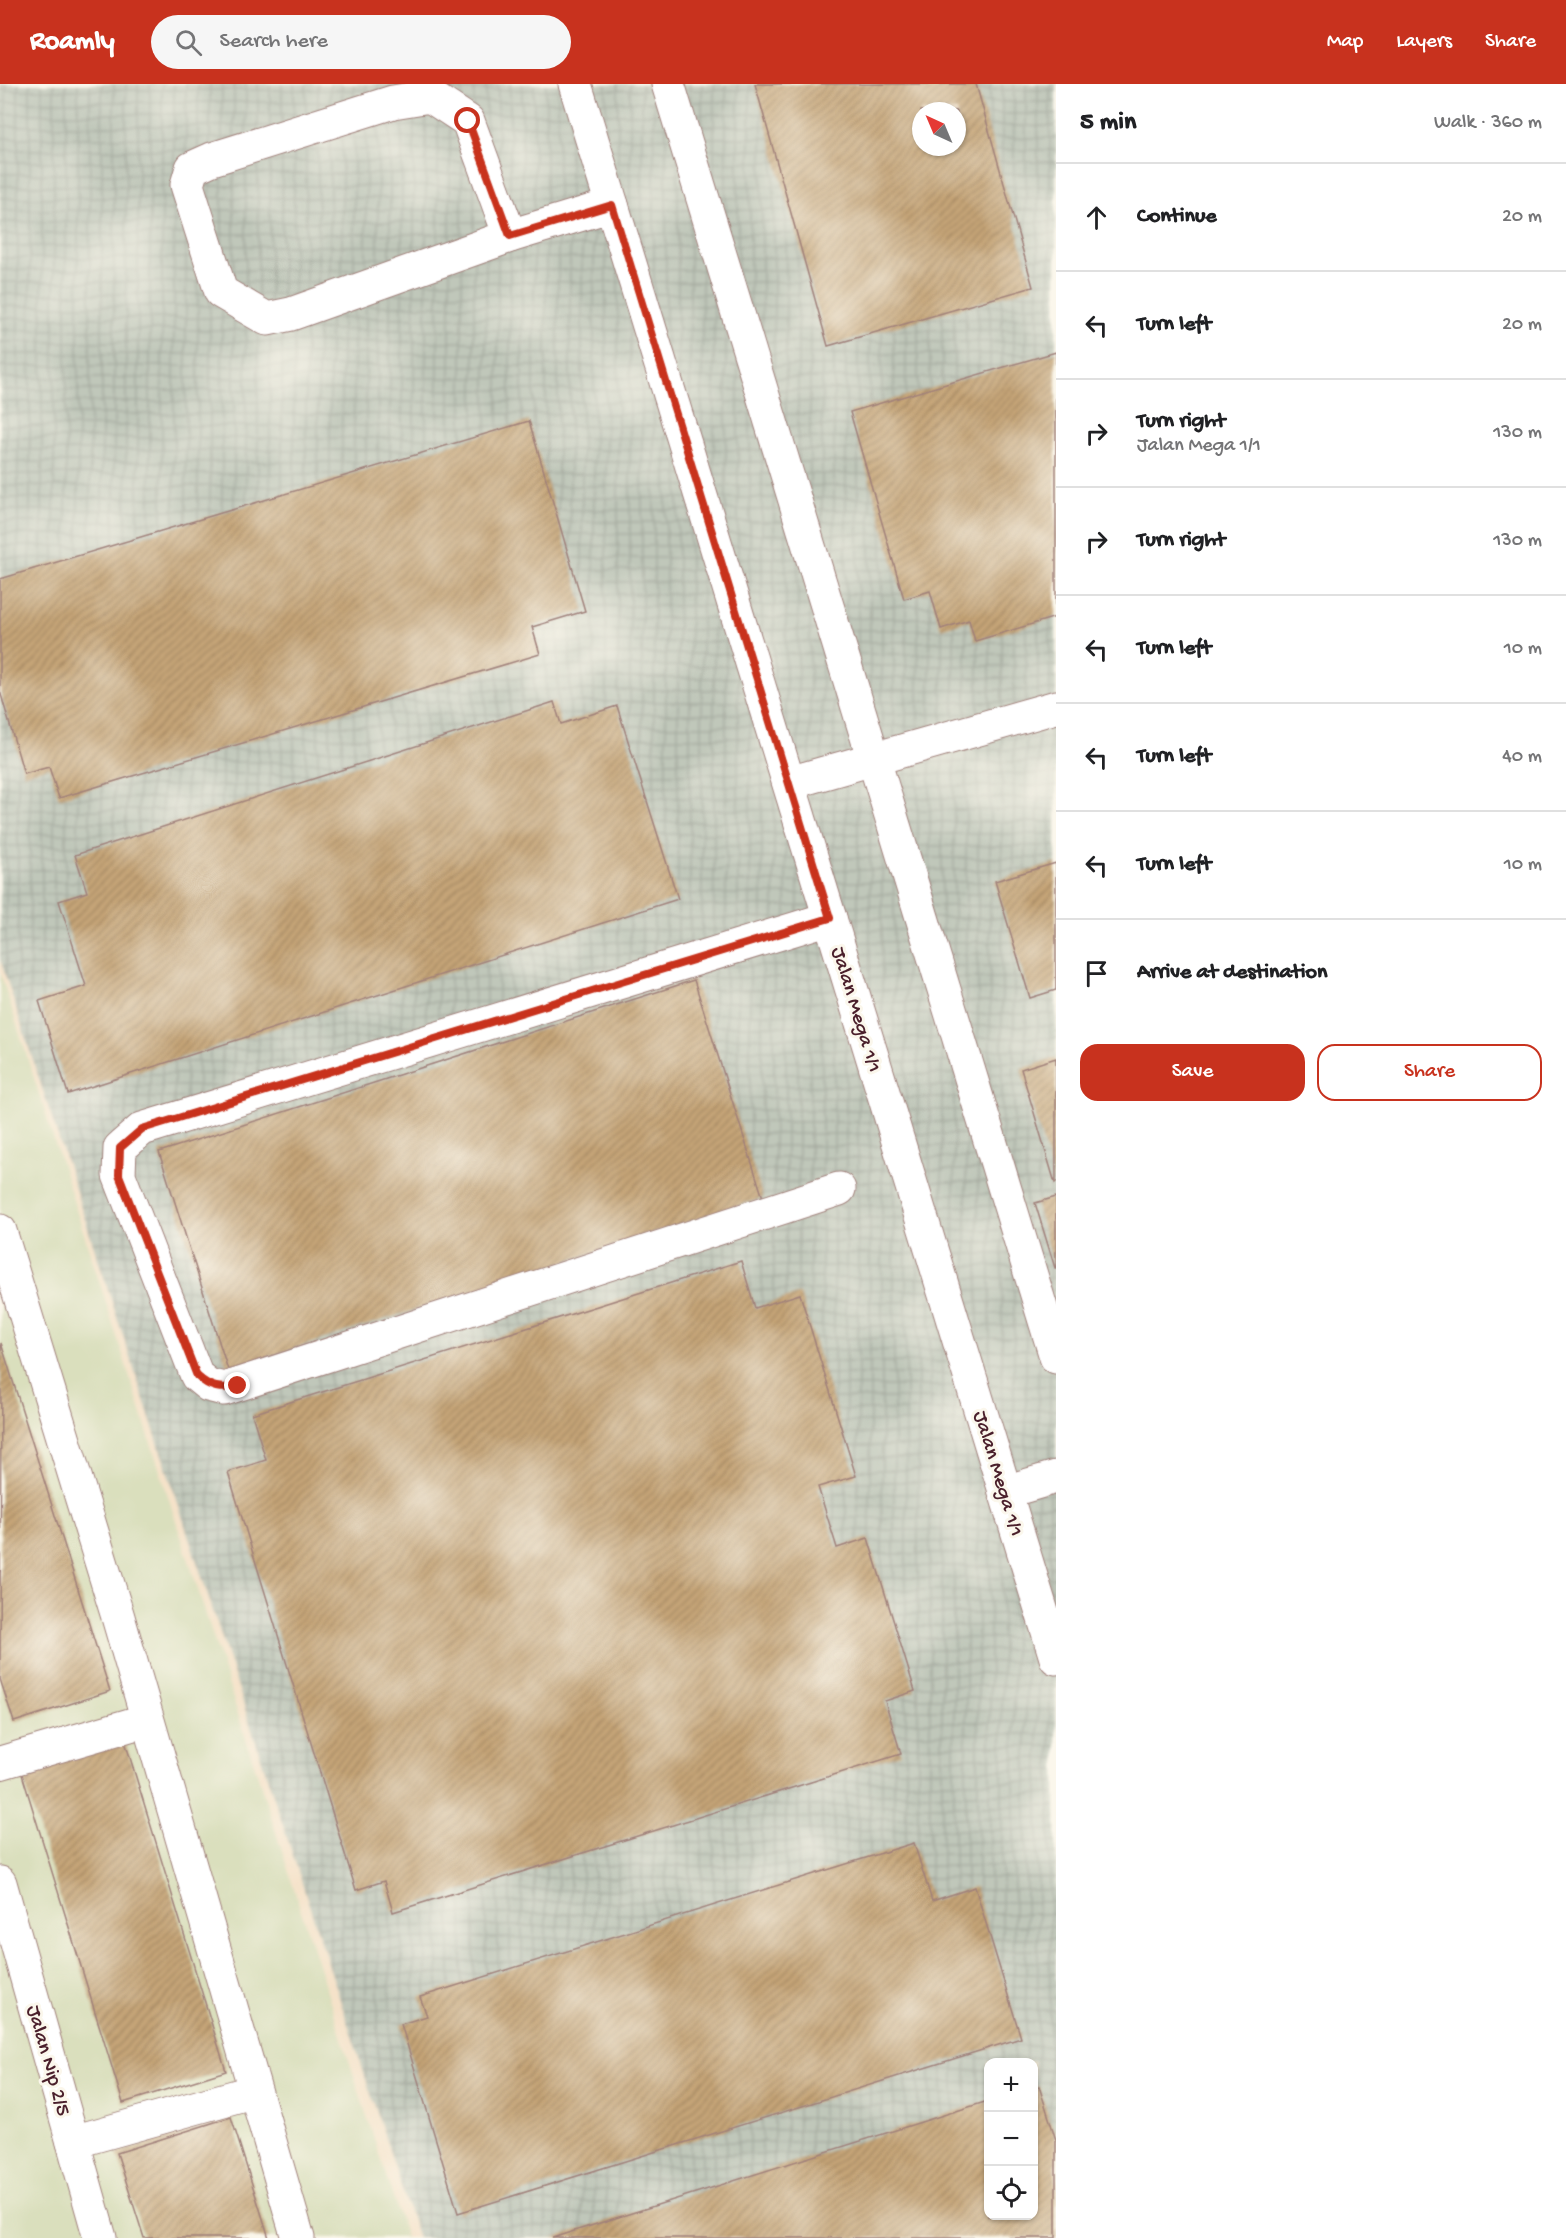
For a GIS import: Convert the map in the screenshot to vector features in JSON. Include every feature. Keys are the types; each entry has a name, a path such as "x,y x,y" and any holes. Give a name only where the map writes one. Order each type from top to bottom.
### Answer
{"street":[{"name":"Jalan Mega 1/1","path":"575,84 1056,1658"},
{"path":"668,84 1056,1357"},
{"path":"510,236 468,121 430,96 393,102 212,159 192,168 187,185 221,292 267,319 291,314 510,236 612,205"},
{"path":"789,783 1056,707"},
{"path":"830,918 142,1129 120,1148 119,1175 197,1376 208,1385 224,1389 839,1189"},
{"path":"0,1230 44,1368 298,2238"},
{"path":"1005,1492 1056,1478"},
{"path":"0,1763 147,1720"},
{"name":"Jalan Nip 2/5","path":"0,1883 100,2238"},
{"path":"73,2142 255,2091"}],"shaded area":[{"path":"0,84 1056,84 1056,2238 418,2238 0,959"},
{"path":"0,972 406,2238 0,2238"}],"building":[{"path":"755,84 976,84 1033,287 828,346"},
{"path":"1056,352 1056,617 975,641 969,620 941,629 930,591 904,599 850,412"},
{"path":"529,421 585,611 532,627 540,654 59,798 49,767 24,774 0,691 0,579"},
{"path":"554,702 561,724 617,706 678,899 68,1094 39,1001 86,986 59,901 87,892 75,855"},
{"path":"1056,863 1056,990 1030,998 995,881"},
{"path":"694,980 763,1198 228,1370 159,1152"},
{"path":"1056,1058 1056,1182 1055,1183 1021,1069"},
{"path":"1056,1197 1056,1268 1055,1268 1035,1203"},
{"path":"741,1261 755,1308 800,1294 856,1476 818,1487 837,1548 868,1538 915,1691 885,1701 901,1754 393,1912 384,1881 356,1890 228,1472 266,1460 252,1414"},
{"path":"1,1343 110,1691 14,1722 0,1679"},
{"path":"124,1738 226,2071 123,2103 21,1771"},
{"path":"914,1843 932,1901 975,1887 1021,2038 458,2213 401,2024 427,2016 420,1997"},
{"path":"1038,2086 1056,2140 1056,2238 552,2238 984,2102 984,2220 1038,2220"},
{"path":"231,2117 269,2238 144,2238 117,2153"}],"route":[{"path":"238,1386 224,1389 208,1385 197,1376 119,1175 120,1148 142,1129 830,918 612,205 510,236 468,121"}]}
